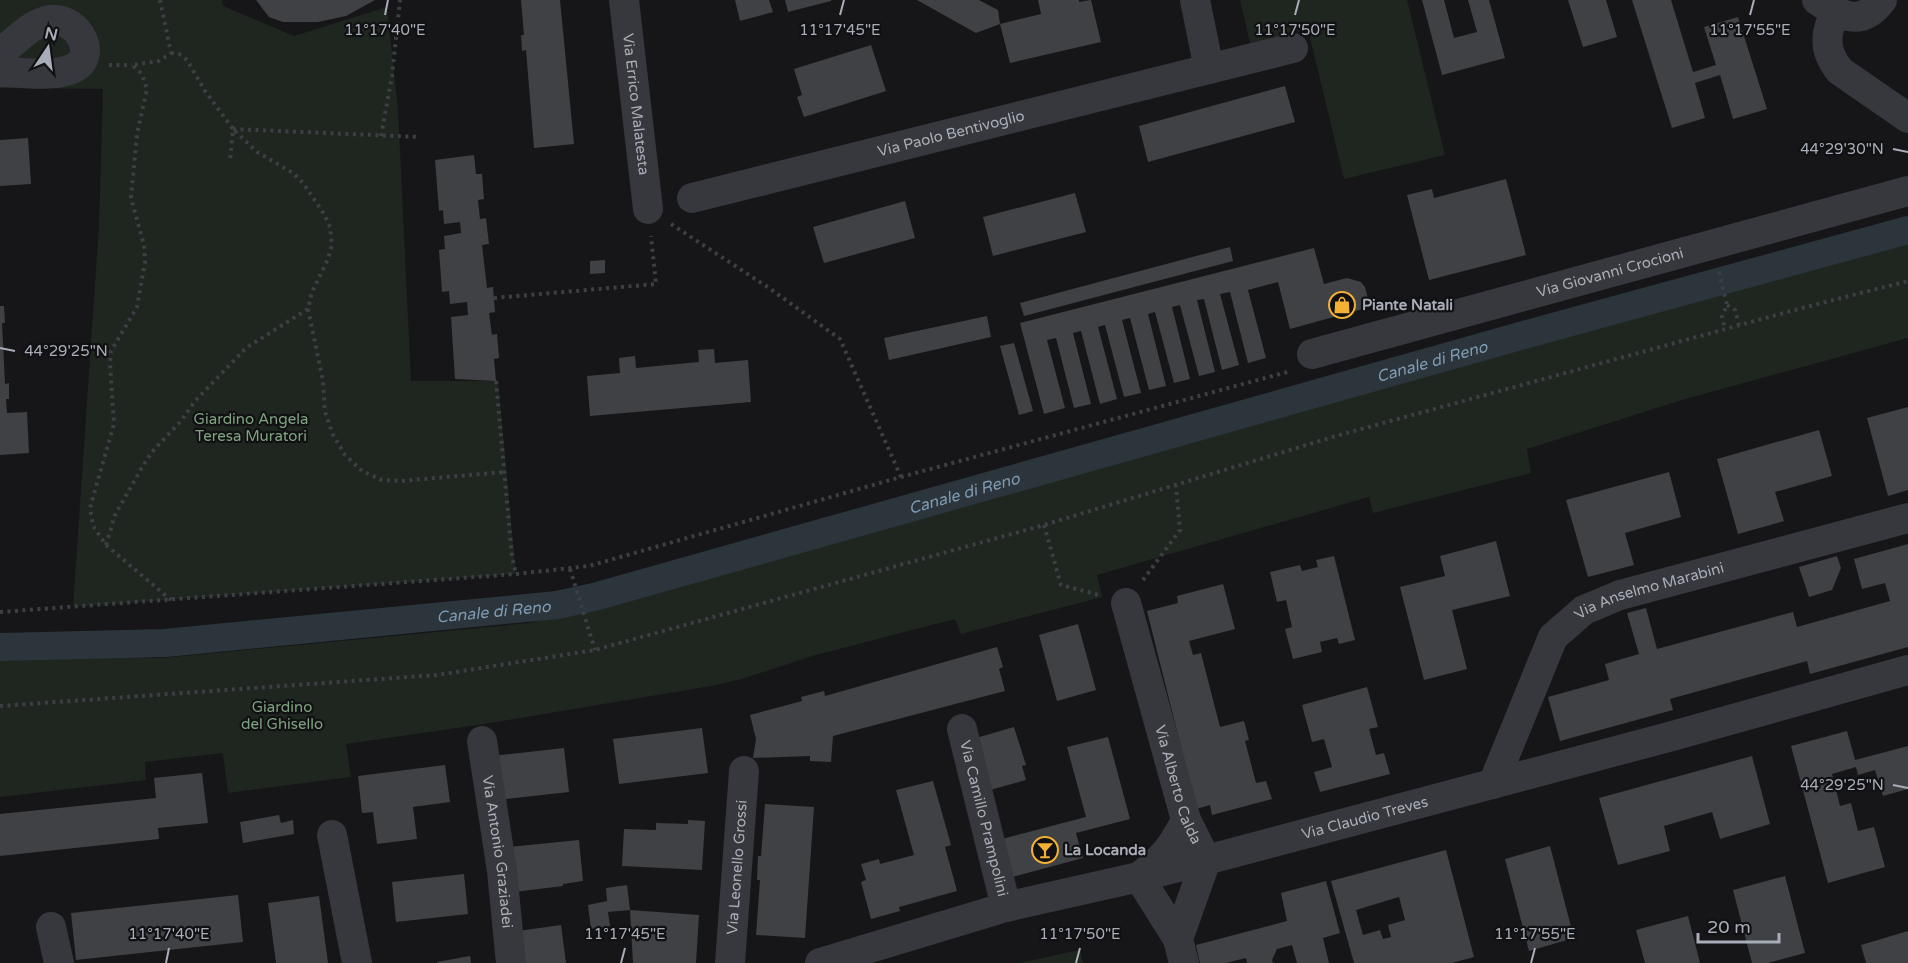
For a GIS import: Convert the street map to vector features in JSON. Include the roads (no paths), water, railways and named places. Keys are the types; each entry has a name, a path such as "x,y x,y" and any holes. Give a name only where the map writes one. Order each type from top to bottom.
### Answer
{"street":[{"name":"Via Errico Malatesta","path":"624,0 648,209"},
{"path":"1195,0 1209,69"},
{"path":"1882,0 1874,10 1857,17 1827,6 1827,42 1833,63 1839,71 1908,118"},
{"path":"0,53 28,31 50,20 65,21 74,26 82,36 84,50 82,61 76,67 67,70 48,73 0,72"},
{"name":"Via Paolo Bentivoglio","path":"693,198 1293,48"},
{"name":"Via Giovanni Crocioni","path":"1307,361 1908,191"},
{"name":"Via Anselmo Marabini","path":"1493,784 1553,638 1584,610 1620,595 1908,518"},
{"name":"Via Alberto Calda","path":"1126,603 1186,820 1206,860 1181,951"},
{"name":"Via Claudio Treves","path":"820,963 1006,907 1139,878 1908,670"},
{"name":"Via Camillo Prampolini","path":"962,729 1006,907"},
{"name":"Via Antonio Graziadei","path":"482,741 502,871 511,963"},
{"name":"Via Leonello Grossi","path":"730,963 744,771"},
{"path":"1181,951 1139,878 1163,858 1175,842 1186,820"},
{"path":"332,835 357,963"},
{"path":"51,927 59,963"}],"waterway":[{"name":"Canale di Reno","path":"0,647 165,643 557,605 594,597 1531,333 1908,230"}],"place":[{"name":"Piante Natali","path":"1342,305"},
{"name":"La Locanda","path":"1045,850"}],"park label":[{"name":"Giardino Angela Teresa Muratori","path":"251,428"},
{"name":"Giardino del Ghisello","path":"282,716"}]}
